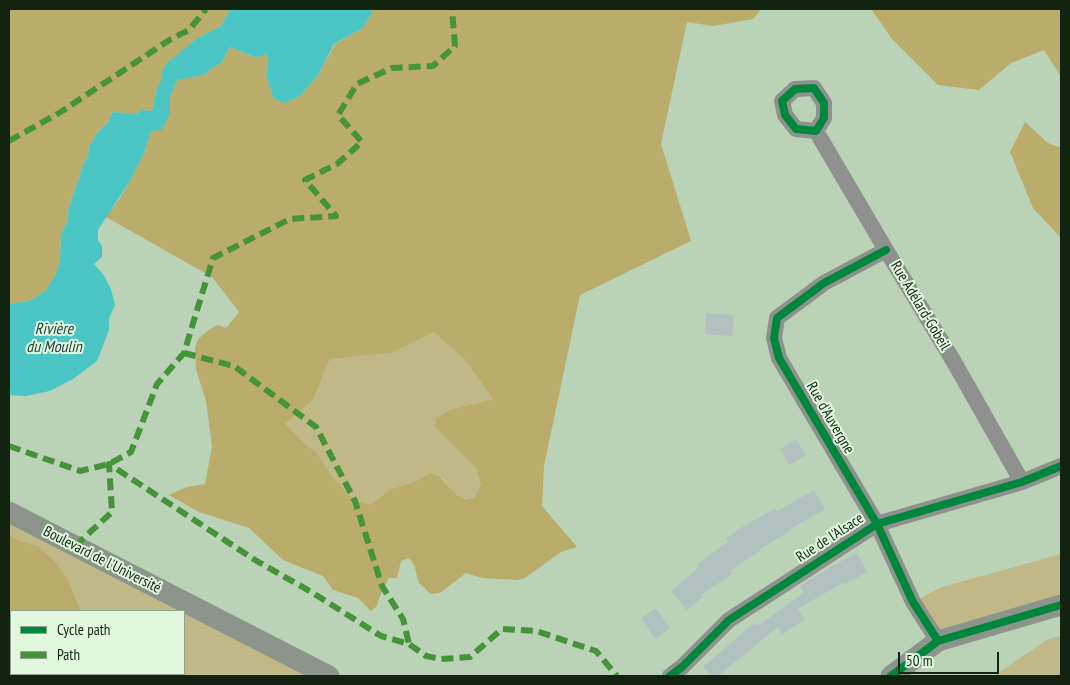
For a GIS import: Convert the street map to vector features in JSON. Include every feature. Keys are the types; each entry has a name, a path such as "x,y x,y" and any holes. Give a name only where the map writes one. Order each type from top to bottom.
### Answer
{"main road":[{"name":"Boulevard de l'Université","path":"9,512 329,676"},
{"path":"891,676 938,641 1061,605"}],"street":[{"name":"Rue Adélard-Gobeil","path":"816,131 954,362 1022,482"},
{"name":"Rue d'Auvergne","path":"886,250 824,283 777,318 774,338 779,358 877,524 913,602 938,641"},
{"name":"Rue de l'Alsace","path":"670,676 682,667 729,620 877,524 1022,482 1061,466"}],"shaded area":[{"path":"9,9 230,9 221,26 196,39 162,72 152,111 140,110 137,114 112,112 109,121 98,132 89,146 88,157 84,163 68,210 67,222 61,233 60,262 54,278 45,291 29,301 9,304"},
{"path":"372,9 761,9 753,19 713,26 687,22 661,144 691,241 580,295 544,466 542,506 577,547 561,552 525,578 517,580 482,578 466,573 440,593 431,594 419,583 414,565 409,558 401,561 397,578 389,578 377,606 371,611 358,598 333,590 323,576 283,560 249,528 199,512 169,495 187,487 205,484 212,446 206,401 196,369 195,348 198,339 210,329 218,325 226,328 239,312 212,277 106,217 130,181 144,153 151,131 170,113 170,98 177,80 204,75 221,63 230,47 257,58 266,52 268,64 266,75 274,98 285,103 300,96 318,75 335,44 363,28 372,13","holes":["434,332 464,359 493,399 450,410 436,418 435,427 476,468 481,484 474,498 465,499 457,495 439,476 431,473 410,484 390,489 371,505 355,501 335,480 315,450 308,447 285,424 313,400 330,359 391,353"]},
{"path":"871,9 1061,9 1061,77 1044,50 1011,63 979,90 938,85 892,39"},
{"path":"1025,122 1048,143 1061,148 1061,238 1033,208 1010,152"},
{"path":"434,332 464,359 493,399 450,410 436,418 435,427 476,468 481,484 474,498 461,497 453,492 444,480 431,473 410,484 390,489 371,506 355,501 335,480 315,450 308,447 285,424 313,400 330,359 391,353"},
{"path":"9,512 329,676 79,676 185,675 185,610 81,610 68,580 38,546 20,541 9,535"},
{"path":"9,535 20,541 38,546 57,564 68,580 81,610 10,610 9,657"},
{"path":"1061,554 1061,605 938,641 913,602 942,587"},
{"path":"1061,636 1061,676 994,676 1048,639"}],"water":[{"name":"Rivière du Moulin","path":"230,9 372,9 372,13 363,28 334,44 318,75 300,96 285,103 274,99 266,75 268,64 266,53 257,58 230,47 221,63 204,75 177,80 170,98 170,113 162,130 151,131 144,153 130,181 98,230 98,240 102,246 102,257 94,264 103,274 111,289 115,305 109,318 109,330 97,361 73,379 50,391 26,396 9,395 9,304 29,301 45,291 54,278 60,262 61,233 67,222 68,210 84,163 88,157 89,146 98,132 109,121 112,112 137,114 140,110 152,111 156,90 166,64 196,39 221,26"}],"building":[{"path":"706,313 734,315 732,336 705,334"},
{"path":"796,439 806,455 789,465 780,449"},
{"path":"814,490 825,509 760,549 730,571 732,574 701,595 703,597 687,610 671,591 699,567 697,564 728,542 726,539 744,526 776,508 777,511"},
{"path":"857,553 867,572 845,584 844,582 798,609 805,619 783,634 778,627 718,676 711,676 703,667 754,623 757,626 804,593 800,586"},
{"path":"656,608 670,628 655,639 641,618"}],"marked path":[{"path":"9,141 59,113 171,39 189,30 206,9"},
{"path":"9,446 80,471 109,464 131,452 157,384 184,353 213,258 290,219 336,216 305,180 337,164 362,142 338,115 357,84 392,68 433,66 455,46 452,9"},
{"path":"184,353 234,366 316,427 355,501 382,586 403,619 409,644"},
{"path":"75,546 112,512 109,464 255,560 313,593 381,636 409,644 426,656 441,659 470,657 502,629 536,631 596,651 617,676"}],"cycle path":[{"path":"814,88 824,103 824,118 816,131 796,129 785,115 782,101 795,89 814,88"},
{"path":"886,250 824,283 777,318 774,338 779,358 877,524 913,602 938,641"},
{"path":"670,676 682,667 729,620 877,524 1022,482 1061,466"},
{"path":"891,676 938,641 1061,605"}]}
